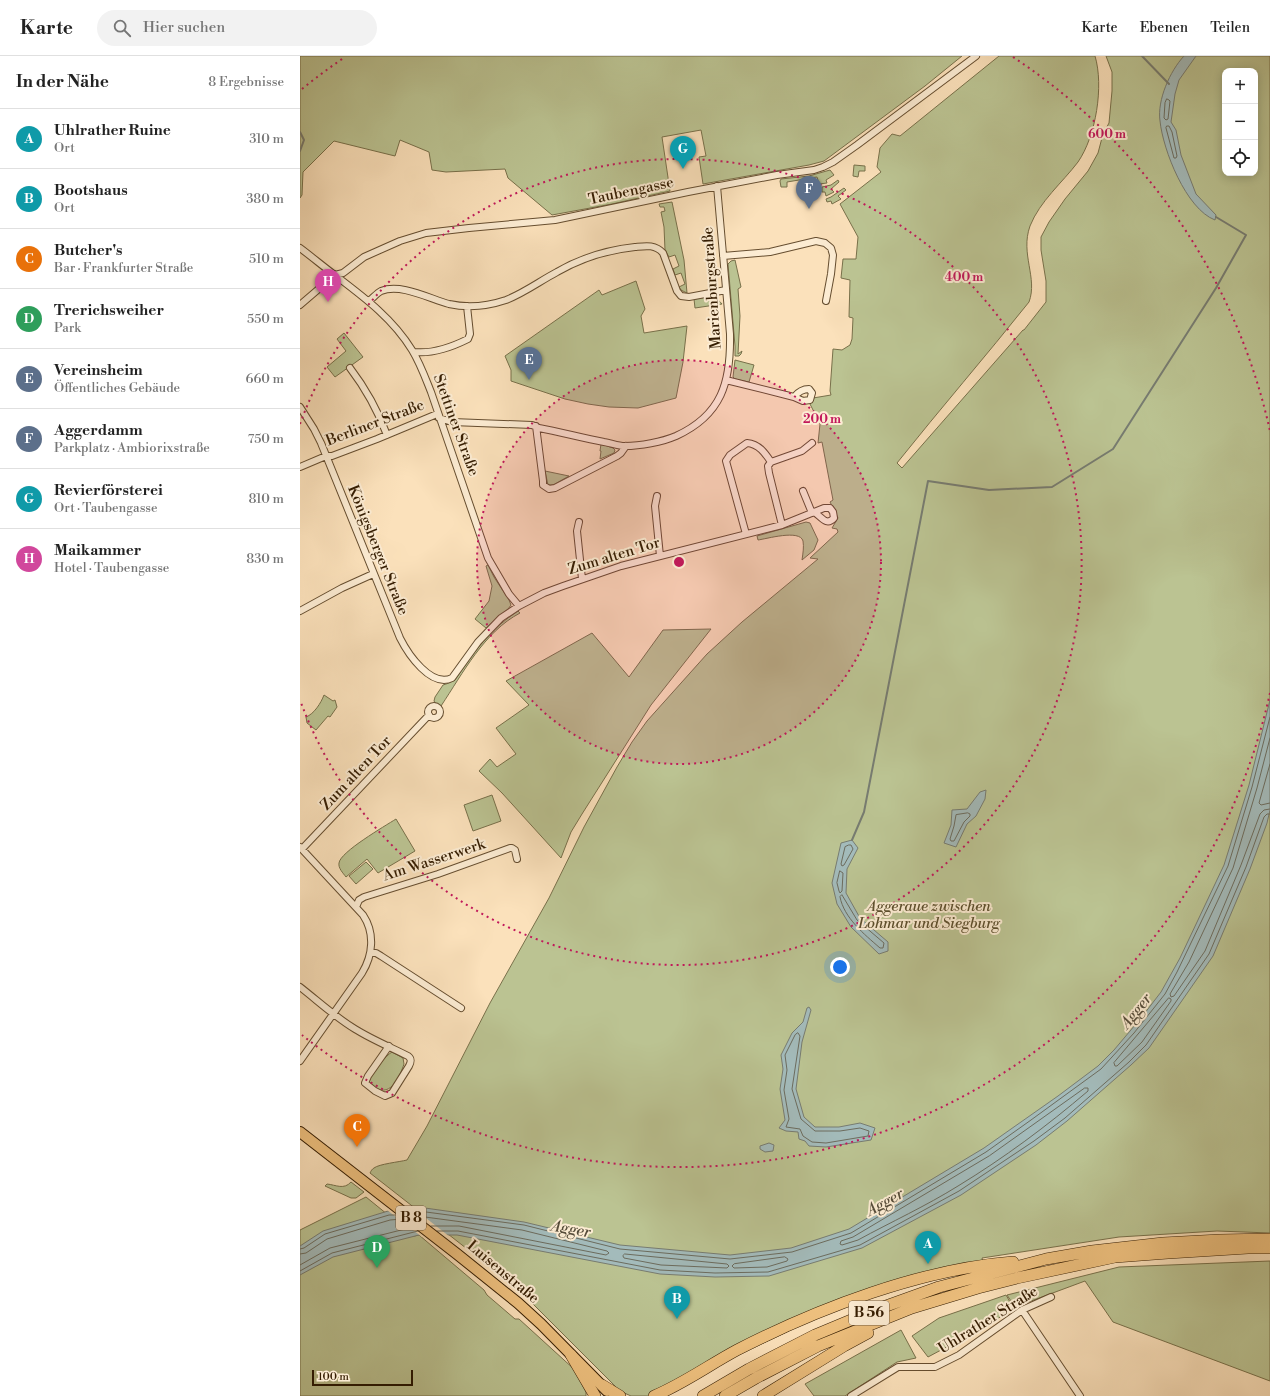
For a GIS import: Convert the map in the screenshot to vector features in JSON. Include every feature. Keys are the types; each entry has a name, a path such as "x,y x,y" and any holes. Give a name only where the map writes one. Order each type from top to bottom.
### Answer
{"highway":[{"name":"B 56","path":"703,1396 749,1369 815,1335 875,1310 939,1287 1046,1259 1092,1251 1148,1244 1270,1239"},
{"name":"B 56","path":"725,1396 818,1346 912,1308 978,1288 1116,1258 1248,1248 1270,1248"},
{"path":"654,1396 736,1351 791,1324 855,1299 952,1270 986,1264 1046,1259"},
{"path":"763,1396 862,1335 954,1300 978,1288"},
{"path":"571,1355 595,1396"},
{"path":"665,1396 677,1384"},
{"path":"602,1385 620,1396"}],"main road":[{"name":"Luisenstraße","path":"300,1132 366,1182 518,1303 602,1385 611,1396"}],"street":[{"name":"Taubengasse","path":"300,305 335,275 343,273 364,257 393,244 426,234 470,228 555,220 717,186 776,175 814,170 833,162 976,56"},
{"name":"Marienburgstraße","path":"438,416 452,422 532,425 626,446 667,440 693,427 705,418 716,403 726,380 730,352 730,334 717,186"},
{"path":"723,256 770,252 816,241 825,243 831,248 833,255 826,301"},
{"path":"369,301 381,291 401,290 416,292 448,304 467,306 489,304 508,299 556,272 585,258 623,248 642,246 653,246 658,248 663,253 677,291 681,296 689,297 726,290"},
{"name":"Stettiner Straße","path":"300,248 369,301 386,316 414,352 431,392 488,558 509,594 519,606"},
{"path":"414,352 428,352 468,339 470,334 467,306"},
{"path":"350,368 372,400 387,435"},
{"path":"726,380 794,397"},
{"name":"Königsberger Straße","path":"300,407 314,429 326,456 400,638 411,656 425,671 436,678 447,680 452,678"},
{"name":"Berliner Straße","path":"300,467 326,456 332,456 438,416"},
{"path":"536,426 543,485 549,489 556,488 617,456 622,453 626,446"},
{"path":"746,534 726,461 730,455 749,443 760,449 771,462"},
{"path":"782,524 768,466 771,462 802,451 812,443"},
{"name":"Zum alten Tor","path":"452,678 483,636 501,618 519,606 544,593 582,579 660,556 782,524 813,513 803,491"},
{"path":"657,496 655,506 660,556"},
{"path":"579,522 577,531 582,579"},
{"path":"300,611 342,588 373,574"},
{"name":"Zum alten Tor","path":"301,848 429,716"},
{"path":"300,1061 368,963 371,942 365,918 301,848"},
{"name":"Am Wasserwerk","path":"356,907 359,900 364,897 438,874 510,848 515,850 517,859"},
{"path":"370,953 381,956 461,1008"},
{"path":"300,987 354,1028 389,1046 408,1056 411,1063 392,1093 385,1096 375,1091 365,1083 368,1076 389,1046"},
{"name":"Uhlrather Straße","path":"851,1396 898,1367 935,1367 959,1355 1022,1310 1051,1297"},
{"path":"1022,1310 1080,1396"}],"green space":[{"path":"300,56 962,56 925,86 824,161 703,184 699,157 706,156 701,130 662,137 670,191 552,215 508,178 505,169 446,172 432,170 429,152 400,140 395,156 334,141 303,172 302,195 300,198"},
{"name":"Aggeraue zwischen Lohmar und Siegburg","path":"999,56 1095,56 1099,82 1097,110 1090,139 1078,162 1039,208 1027,236 1032,284 1029,302 897,463 902,468 1024,330 1046,302 1046,281 1041,250 1041,237 1049,222 1065,199 1088,171 1098,153 1103,134 1109,123 1112,72 1106,56 1270,56 1270,1233 1217,1231 1119,1237 982,1258 983,1262 876,1289 653,1396 631,1396 620,1391 517,1288 370,1173 373,1169 385,1164 407,1160 427,1126 490,1003 549,898 584,827 617,767 647,721 707,654 742,622 818,559 810,558 838,532 837,529 832,528 838,518 830,502 833,500 822,442 818,443 820,424 809,402 813,398 831,395 833,349 842,350 850,345 852,339 853,318 849,317 850,280 841,278 843,259 856,259 858,237 840,204 881,172 877,167 880,148 892,134 900,136"},
{"path":"854,165 865,166 865,171 859,171 858,177 853,176"},
{"path":"830,170 834,175 826,180 827,183 819,184 817,177 787,182 787,187 781,187 781,179 809,176"},
{"path":"838,180 839,182 831,189 834,192 826,196 825,192 822,192 822,187 831,185"},
{"path":"844,188 846,190 838,196 841,199 832,204 831,201 827,202 826,199"},
{"path":"672,202 684,260 687,293 679,287 685,284 681,273 675,275 673,269 679,266 675,255 669,257 665,250 664,227 661,212 665,211 664,207 660,207 659,204"},
{"path":"735,260 741,287 738,289 740,316 738,354 742,351 739,356 735,356 728,264"},
{"path":"636,281 645,309 641,316 644,333 687,326 683,362 676,398 638,408 609,407 565,399 511,381 511,370 505,356 599,290 602,295"},
{"path":"708,297 716,299 722,304 695,308 694,299"},
{"path":"344,333 363,357 335,377 327,367 346,351 337,339"},
{"path":"735,360 754,365 749,382 735,379 733,377"},
{"path":"601,444 613,448 615,450 614,453 600,459"},
{"path":"545,471 569,476 553,485 548,485"},
{"path":"806,522 810,523 818,540 814,550 802,560 803,541 801,537 790,535 758,540 757,536"},
{"path":"488,565 511,605 486,628 475,619 489,601 492,586 486,566"},
{"path":"518,611 520,613 507,621 496,631 475,654 441,706 436,704 434,701 435,697 443,685 455,680 491,633"},
{"path":"711,629 651,705 571,832 561,858 502,793 479,771 490,759 497,767 516,754 496,728 529,705 506,681 592,633 629,677 663,630"},
{"path":"324,695 333,701 335,700 337,707 330,717 328,716 316,730 307,723 306,717 317,708"},
{"path":"492,795 501,821 473,831 464,805"},
{"path":"396,819 415,851 378,873 367,859 346,877 339,867 341,858 355,846"},
{"path":"366,862 373,869 356,884 349,876"},
{"path":"392,1052 403,1058 404,1064 394,1084 386,1090 381,1090 372,1085 369,1081 379,1065"},
{"path":"351,1182 364,1192 356,1198 351,1198 325,1186 327,1184 346,1186"},
{"path":"366,1197 414,1236 419,1235 484,1290 487,1295 515,1319 519,1319 575,1370 586,1392 586,1396 300,1396 300,1230"},
{"path":"1270,1261 1270,1381 1113,1322 1085,1281 1015,1307 1007,1295 1119,1267"},
{"path":"1006,1295 1013,1307 995,1321 928,1357 912,1336 939,1318"},
{"path":"901,1330 916,1358 897,1362 845,1396 814,1396 805,1384"}],"water":[{"path":"1184,56 1196,56 1179,80 1175,94 1171,122 1176,130 1181,155 1196,194 1216,215 1215,220 1204,214 1186,191 1171,162 1162,133 1160,113 1163,95 1169,78"},
{"path":"1270,700 1270,810 1267,823 1250,869 1213,956 1149,1048 1067,1121 1036,1145 961,1195 862,1248 769,1276 715,1277 660,1274 457,1235 419,1235 333,1257 300,1275 300,1246 323,1231 388,1211 425,1208 524,1222 620,1245 730,1255 791,1248 849,1229 984,1148 1058,1096 1098,1066 1114,1050 1141,1018 1161,992 1180,958 1224,865 1249,785"},
{"path":"986,790 985,799 976,816 967,824 956,847 944,843 951,825 952,810 967,809 980,792"},
{"path":"852,840 858,848 847,869 846,893 860,918 888,942 888,951 879,954 851,927 837,904 832,883 841,843"},
{"path":"809,1007 811,1010 802,1042 796,1089 804,1117 815,1127 839,1127 860,1123 875,1128 871,1140 826,1147 809,1146 805,1141 799,1139 798,1132 786,1131 779,1128 785,1120 780,1089 783,1069 781,1055 792,1033 803,1022 807,1008"},
{"path":"769,1143 774,1145 773,1151 765,1152 760,1149 760,1146"}],"pier":[{"path":"412,1207 450,1237 422,1237 387,1210"}],"waterway":[{"path":"1142,56 1169,84"},
{"path":"300,132 304,140 300,151"},
{"path":"852,840 864,812 928,481 989,490 1052,487 1113,449 1216,288 1246,235 1216,217"}],"place":[{"name":"Revierförsterei","path":"683,169"},
{"name":"Aggerdamm","path":"809,209"},
{"name":"Maikammer","path":"328,302"},
{"name":"Vereinsheim","path":"529,380"},
{"name":"Butcher's","path":"357,1147"},
{"name":"Uhlrather Ruine","path":"928,1264"},
{"name":"Trerichsweiher","path":"377,1268"},
{"name":"Bootshaus","path":"677,1319"}],"water label":[{"name":"Agger","path":"1136,1011"},
{"name":"Agger","path":"885,1202"},
{"name":"Agger","path":"571,1229"}]}
